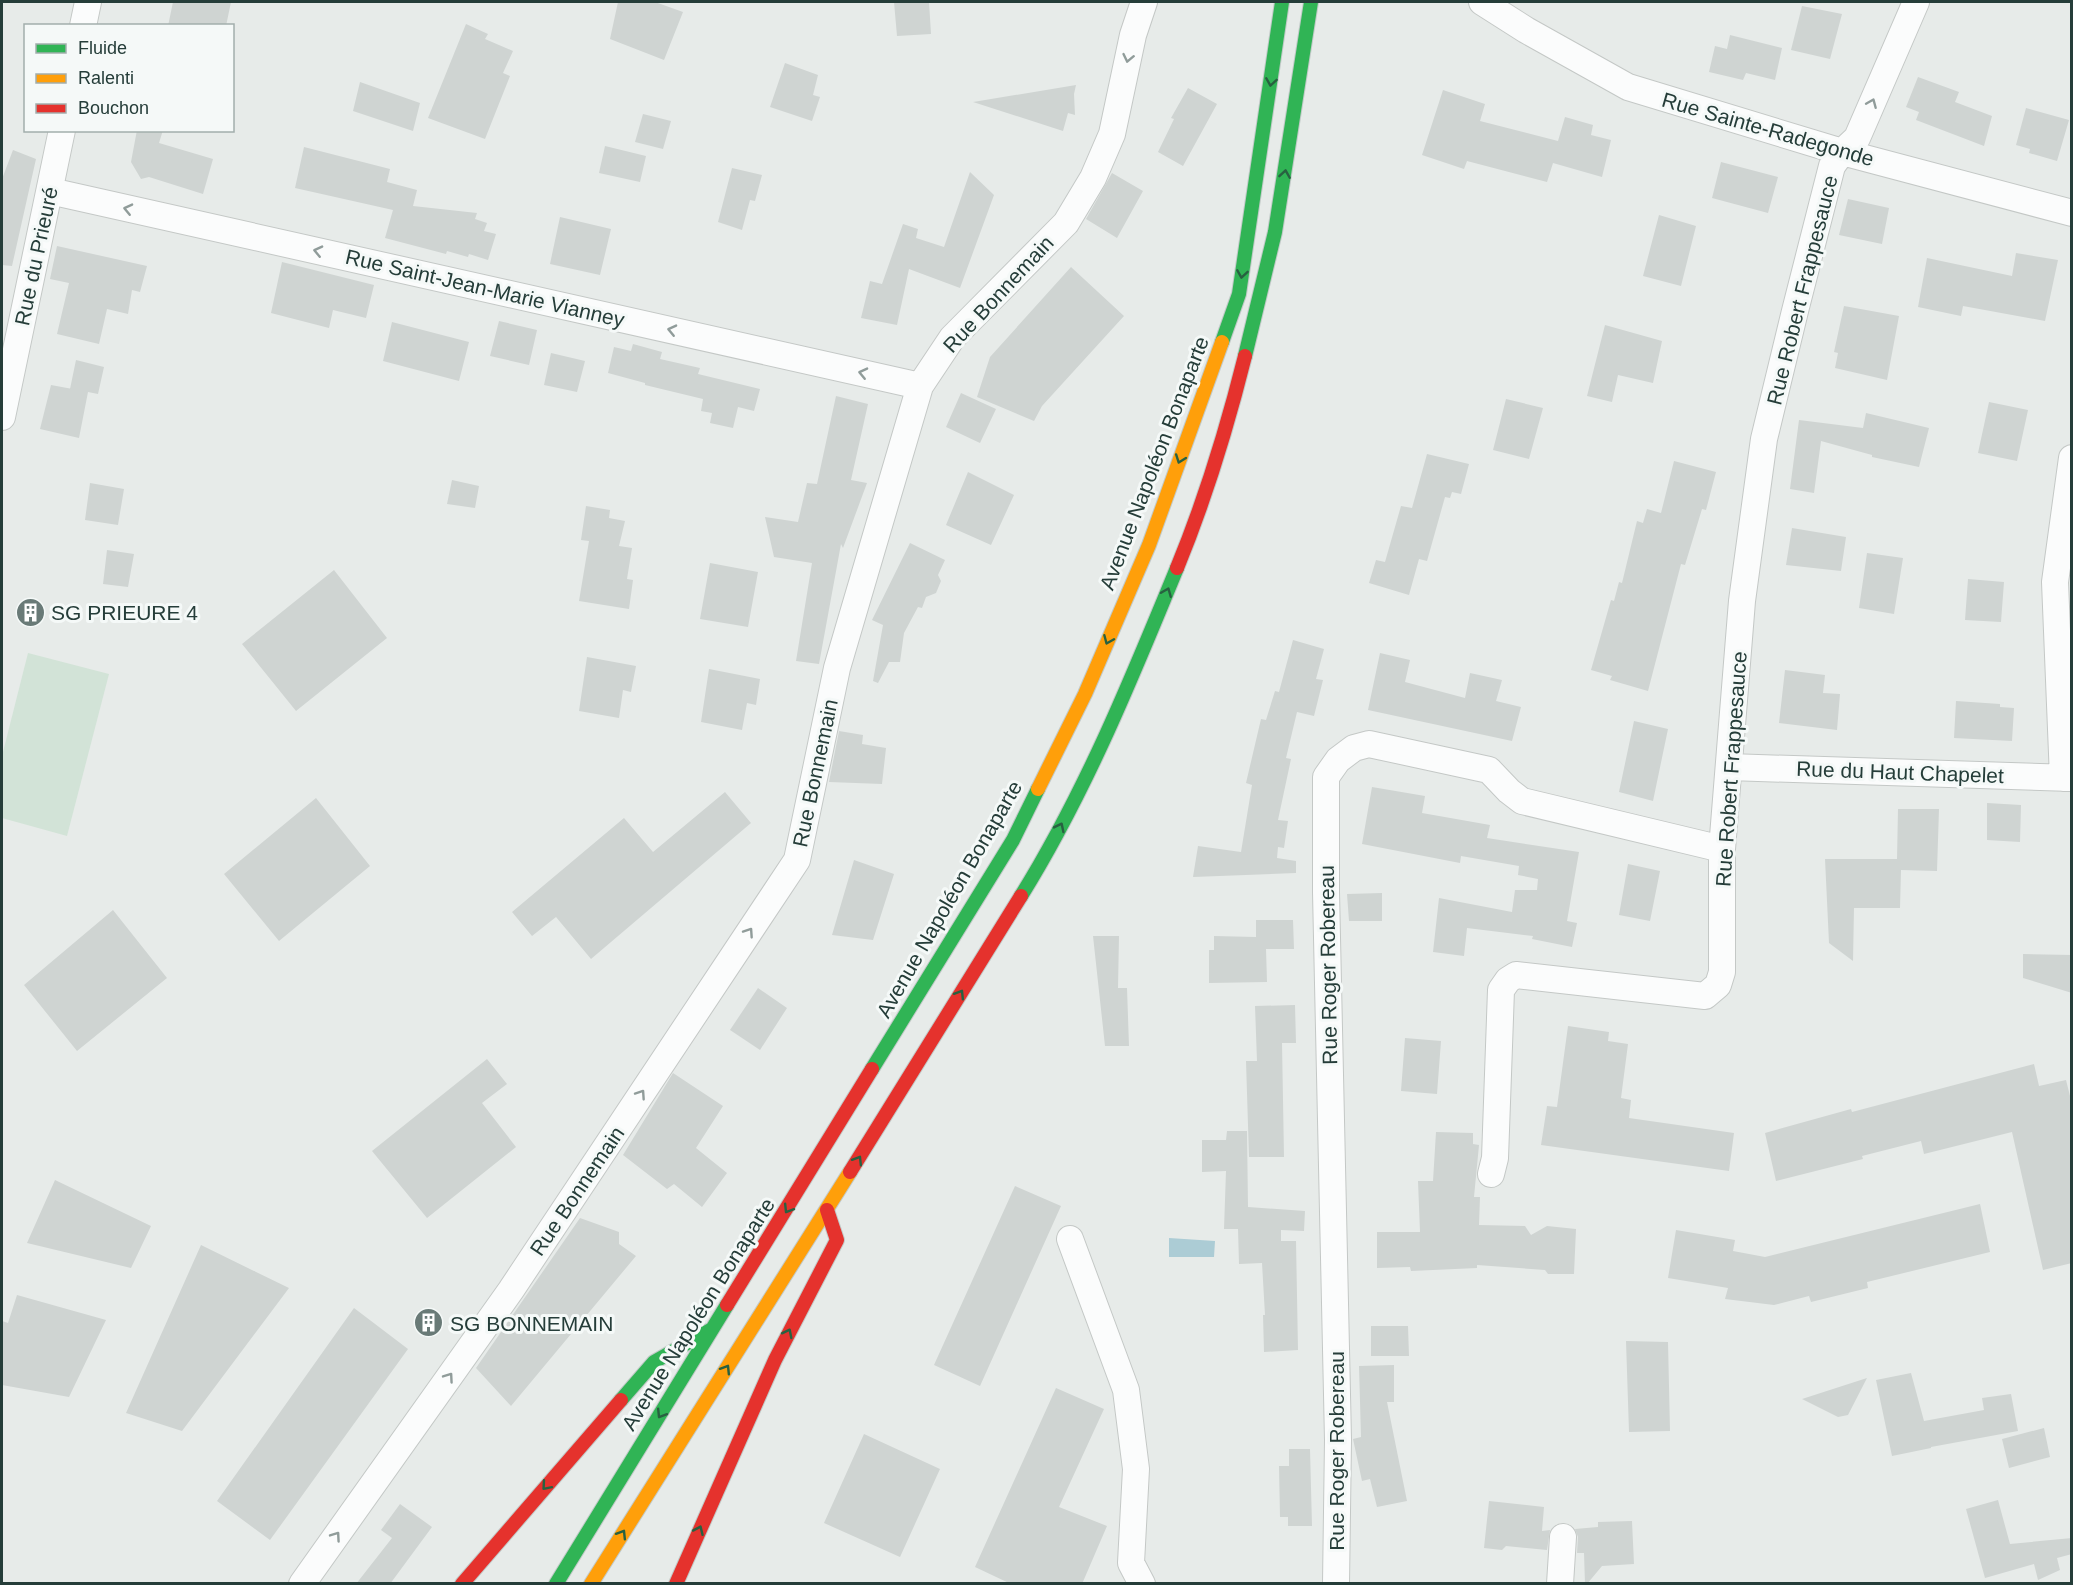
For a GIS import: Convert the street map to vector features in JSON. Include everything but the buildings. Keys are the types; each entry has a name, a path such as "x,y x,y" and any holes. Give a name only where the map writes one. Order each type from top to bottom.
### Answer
{"main road":[{"name":"Avenue Napoléon Bonaparte","path":"556,1584 1013,840 1085,694 1149,545 1239,294 1282,2"},
{"path":"591,1584 827,1210 1044,859 1118,711 1191,534 1234,400 1275,232 1311,2"},
{"path":"676,1584 775,1360 837,1240 827,1210"},
{"path":"462,1584 654,1362 714,1328"}],"street":[{"path":"83,24 88,2"},
{"name":"Rue Bonnemain","path":"302,1584 511,1290 797,860 837,668 920,386 952,338 1066,223 1093,178 1112,134 1133,35 1144,2"},
{"name":"Rue Sainte-Radegonde","path":"1482,2 1526,30 1628,87 1842,152 2072,213"},
{"name":"Rue Robert Frappesauce","path":"1491,1174 1495,1158 1501,990 1508,980 1516,975 1705,996 1718,985 1722,972 1722,849 1742,601 1764,440 1833,166 1842,152 1857,138 1916,2"},
{"name":"Rue du Prieuré","path":"2,417 62,132"},
{"name":"Rue Saint-Jean-Marie Vianney","path":"50,191 920,386"},
{"path":"2067,778 2055,582 2072,458"},
{"name":"Rue Roger Robereau","path":"1336,1584 1338,1440 1326,892 1326,777 1338,760 1354,748 1369,744 1489,770 1522,801 1722,849"},
{"name":"Rue du Haut Chapelet","path":"1729,767 2067,778"},
{"path":"1070,1239 1126,1390 1136,1469 1131,1563 1142,1584"},
{"path":"1560,1584 1563,1537"}],"green space":[{"path":"28,653 109,674 67,836 2,818 2,756"}],"water":[{"path":"1169,1238 1215,1241 1214,1257 1169,1257"}],"traffic: fast":[{"path":"1222,342 1239,294 1282,2"},
{"path":"1245,356 1275,232 1311,2"},
{"path":"1021,896 1066,817 1106,735 1177,568"},
{"path":"872,1069 1013,840 1038,789"},
{"path":"556,1584 727,1305"},
{"path":"621,1400 654,1362 712,1329"}],"traffic: slow":[{"path":"1038,789 1085,694 1149,545 1222,342"},
{"path":"591,1584 850,1172"}],"traffic: jam":[{"path":"1177,568 1215,464 1245,356"},
{"path":"850,1172 1021,896"},
{"path":"727,1305 872,1069"},
{"path":"676,1584 775,1360 837,1240 827,1210"},
{"path":"462,1584 621,1400"}],"place":[{"name":"SG PRIEURE 4","path":"30,612"},
{"name":"SG BONNEMAIN","path":"429,1323"}]}
